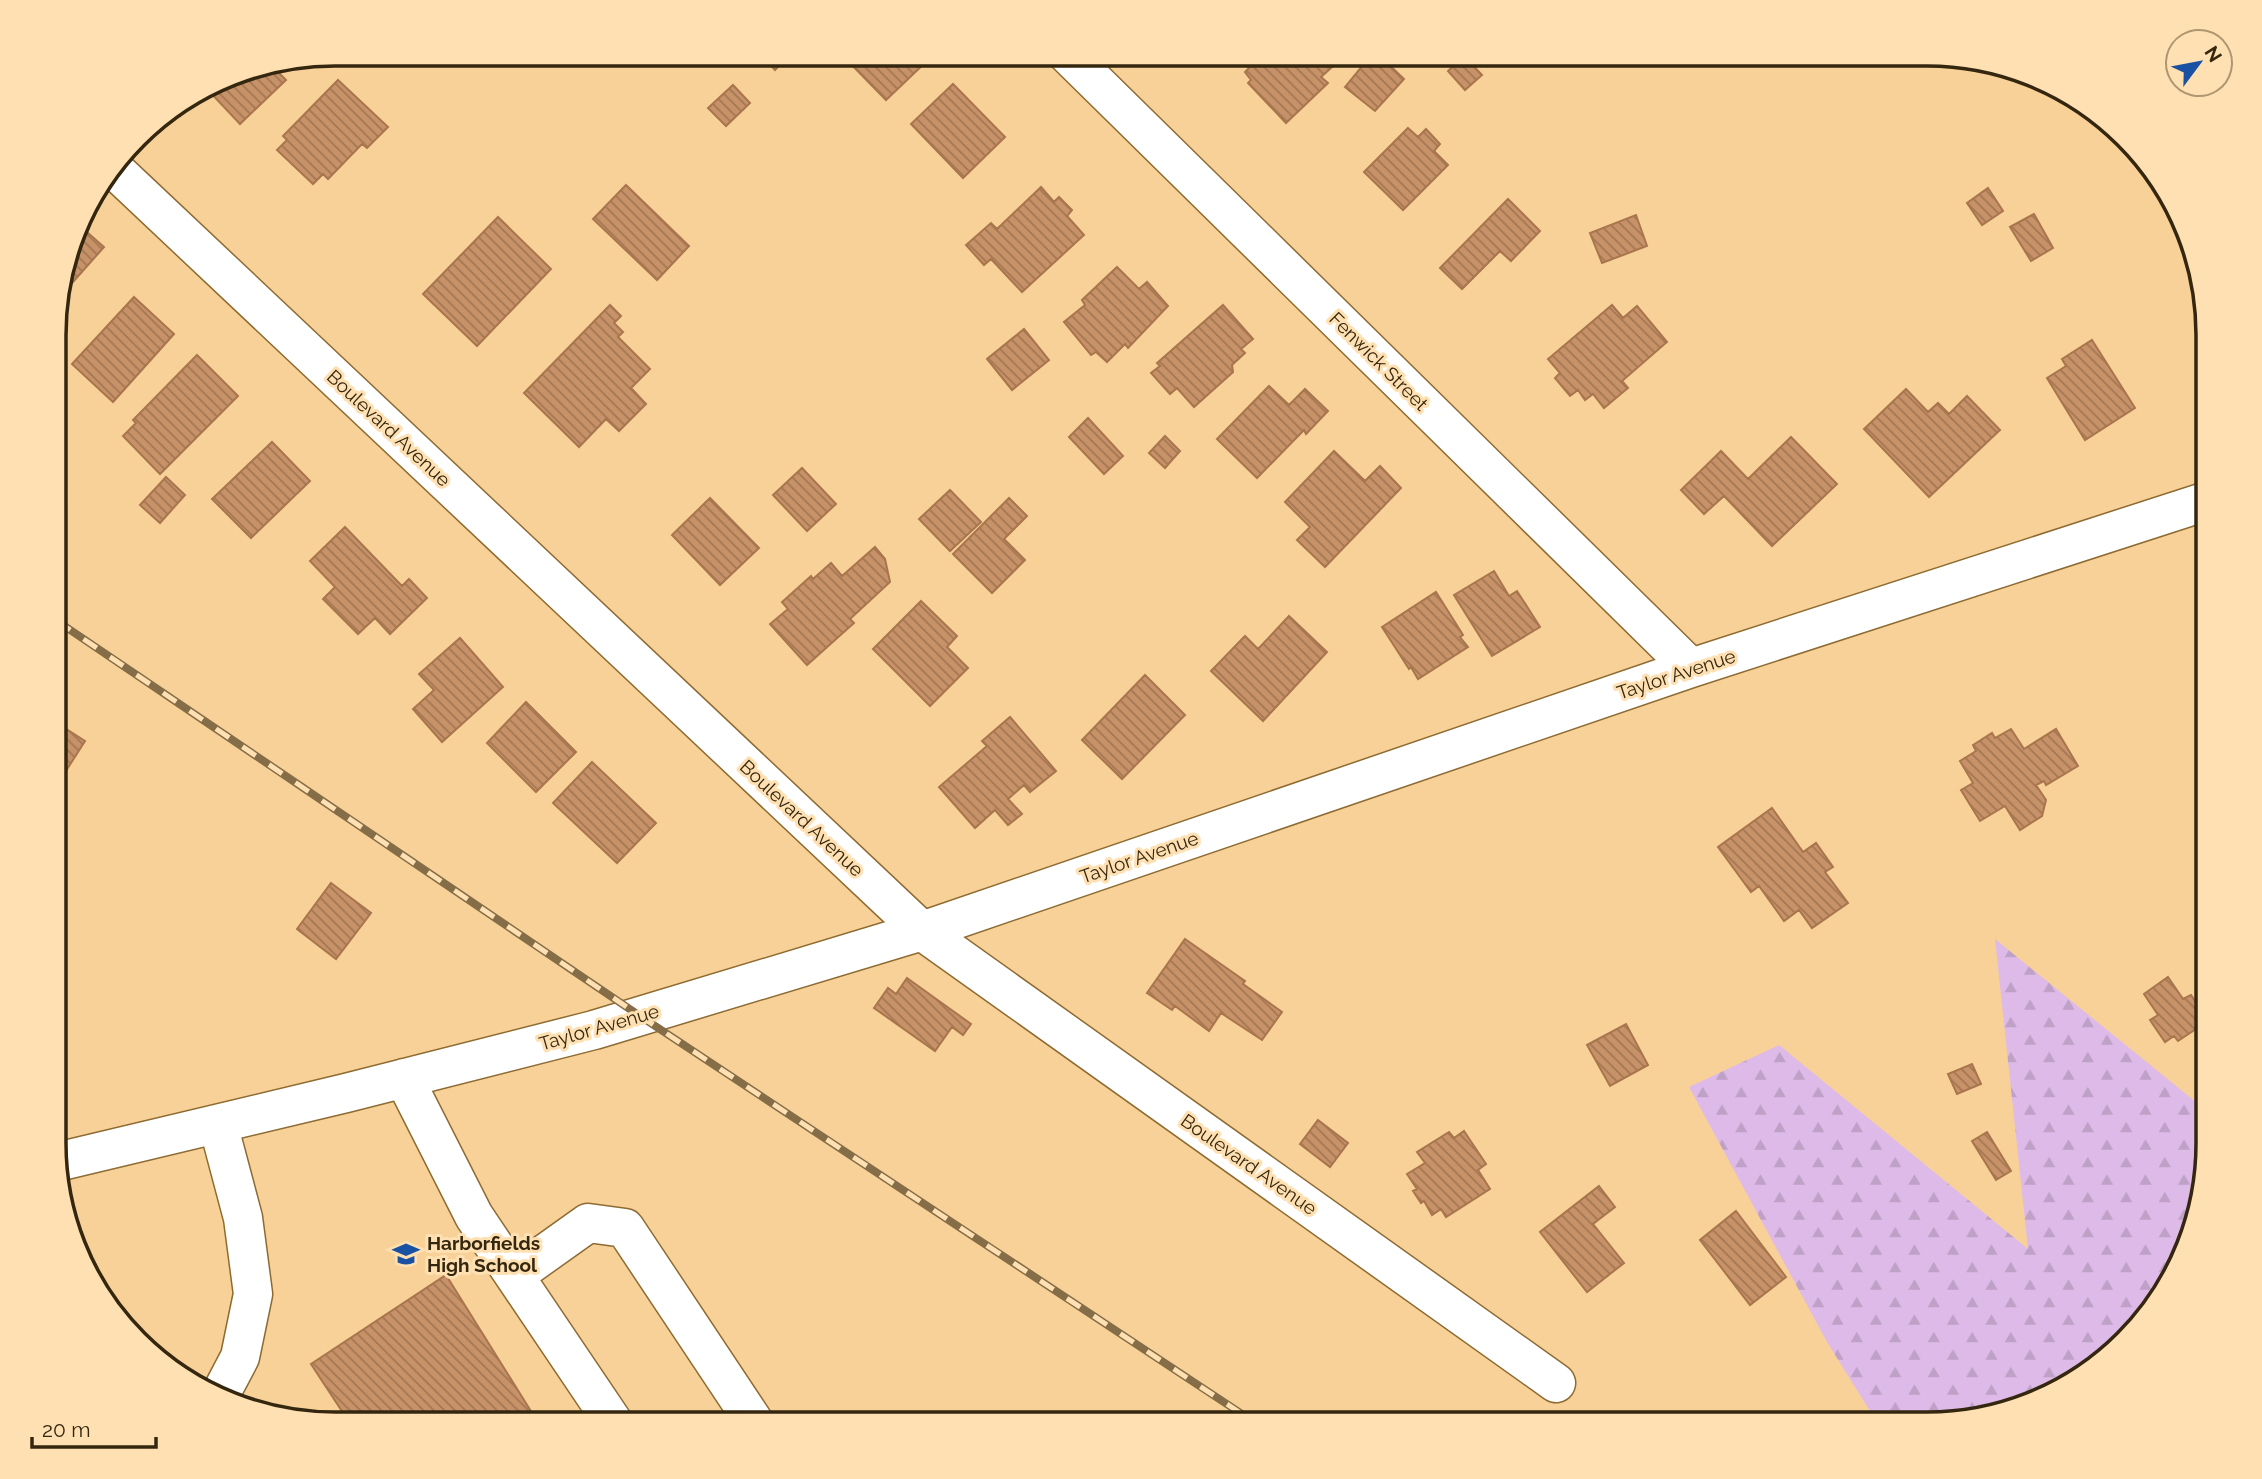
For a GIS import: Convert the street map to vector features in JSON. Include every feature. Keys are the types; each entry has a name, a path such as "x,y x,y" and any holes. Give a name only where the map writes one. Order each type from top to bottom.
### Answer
{"street":[{"name":"Fenwick Street","path":"1079,66 1691,668"},
{"name":"Boulevard Avenue","path":"120,175 922,931 1556,1383"},
{"name":"Taylor Avenue","path":"67,1160 594,1030 922,931 1691,668 2196,505"},
{"path":"404,1078 474,1216 606,1412"},
{"path":"218,1124 243,1218 253,1294 240,1357 224,1388"},
{"path":"515,1276 588,1223 625,1228 747,1412"}],"green space":[{"path":"1995,939 2196,1102 2195,1161 2190,1196 2181,1230 2168,1262 2150,1293 2117,1334 2076,1367 2045,1385 2013,1398 1961,1410 1871,1412 1827,1342 1689,1087 1779,1045 2028,1249"}],"building":[{"path":"853,66 922,66 886,100"},
{"path":"1247,66 1333,66 1321,77 1328,83 1286,123 1248,83 1251,80 1245,72 1249,68"},
{"path":"1362,66 1390,66 1404,79 1375,111 1345,87"},
{"path":"1453,66 1473,66 1482,75 1465,90 1448,71"},
{"path":"279,73 286,80 240,124 214,96 249,81"},
{"path":"338,80 388,127 367,148 362,144 328,179 323,174 313,184 277,150 287,140 283,136"},
{"path":"953,84 1005,137 963,178 911,124"},
{"path":"733,85 750,103 726,126 708,108"},
{"path":"1408,128 1418,137 1426,129 1440,144 1434,151 1448,165 1403,210 1364,172"},
{"path":"626,185 689,246 657,280 593,219"},
{"path":"1041,187 1054,202 1059,197 1072,210 1067,216 1084,235 1022,292 991,259 984,265 966,245 991,223 997,229"},
{"path":"1988,188 2003,211 1982,225 1967,203"},
{"path":"1508,199 1540,231 1511,261 1500,251 1462,289 1440,268"},
{"path":"2034,214 2053,248 2031,261 2010,227"},
{"path":"1636,215 1647,246 1602,263 1590,233"},
{"path":"498,217 551,269 477,346 423,294"},
{"path":"87,232 104,247 72,283"},
{"path":"1117,267 1139,289 1147,282 1168,306 1128,348 1125,344 1107,362 1096,352 1091,355 1064,322 1085,305 1082,300"},
{"path":"134,297 174,334 113,402 72,364"},
{"path":"610,305 621,316 614,323 623,332 618,337 650,369 631,388 646,404 619,431 606,419 579,447 524,393"},
{"path":"1223,305 1253,339 1241,349 1245,353 1232,365 1233,372 1194,407 1177,388 1170,394 1151,373 1160,366 1157,363"},
{"path":"1612,305 1623,318 1637,306 1667,342 1622,381 1628,388 1604,408 1593,394 1585,400 1578,390 1570,396 1555,378 1560,373 1548,359"},
{"path":"1024,329 1049,360 1012,390 987,359"},
{"path":"2092,340 2135,408 2085,440 2047,378 2066,366 2062,359"},
{"path":"197,355 238,396 160,474 123,436 136,423 133,420"},
{"path":"1269,386 1289,405 1305,389 1328,411 1306,434 1304,430 1257,478 1217,439"},
{"path":"1906,389 1928,412 1938,403 1949,414 1967,396 2000,430 1929,497 1864,429"},
{"path":"1088,418 1123,456 1104,474 1069,437"},
{"path":"1165,436 1180,451 1165,468 1149,453"},
{"path":"1791,437 1837,484 1772,546 1724,496 1704,514 1681,490 1721,451 1748,479"},
{"path":"272,442 310,481 251,538 212,499"},
{"path":"1334,451 1365,481 1380,466 1401,488 1325,567 1297,540 1310,527 1285,502"},
{"path":"802,468 836,504 807,531 773,495"},
{"path":"166,477 185,495 160,523 140,505"},
{"path":"950,490 981,522 950,551 919,519"},
{"path":"710,498 759,548 720,585 672,535"},
{"path":"1009,498 1027,516 1004,539 1025,560 992,593 953,554"},
{"path":"345,527 402,586 409,579 427,598 390,634 375,618 358,634 323,599 335,587 310,561"},
{"path":"875,547 885,559 890,582 850,619 854,623 807,665 770,624 788,609 782,602 811,576 813,579 831,563 842,576"},
{"path":"1494,571 1509,596 1517,591 1540,627 1492,656 1454,595"},
{"path":"1436,592 1468,647 1418,679 1382,627"},
{"path":"921,601 957,636 947,647 968,668 930,706 873,649"},
{"path":"1289,616 1327,652 1263,721 1211,671 1245,636 1258,649"},
{"path":"460,638 503,687 442,742 413,709 434,690 419,674"},
{"path":"1145,675 1185,715 1122,779 1082,740"},
{"path":"526,702 576,752 536,792 487,743"},
{"path":"1010,717 1056,771 1030,792 1024,785 1008,799 1022,814 1008,825 995,810 975,828 939,787 987,746 982,741"},
{"path":"66,729 85,741 66,771"},
{"path":"2011,729 2024,749 2056,729 2078,766 2046,785 2044,781 2036,785 2046,800 2042,816 2020,830 2005,806 1980,821 1961,790 1973,783 1960,761 1976,751 1973,745 1992,733 1995,738"},
{"path":"592,762 656,823 617,863 553,803"},
{"path":"1772,808 1803,852 1816,843 1833,867 1825,872 1848,903 1812,928 1799,910 1784,921 1759,886 1751,892 1718,847"},
{"path":"331,883 371,913 336,959 297,929"},
{"path":"1185,939 1245,981 1243,984 1282,1012 1262,1040 1221,1013 1209,1031 1175,1006 1172,1010 1147,993"},
{"path":"2168,977 2183,999 2191,995 2196,1002 2196,1029 2178,1041 2174,1036 2165,1042 2150,1020 2158,1015 2144,994"},
{"path":"907,978 971,1024 963,1035 952,1027 935,1051 874,1008 888,988 896,994"},
{"path":"1626,1024 1648,1065 1610,1086 1587,1045"},
{"path":"1972,1064 1981,1084 1957,1094 1948,1074"},
{"path":"1318,1120 1348,1143 1330,1167 1300,1144"},
{"path":"1464,1131 1486,1164 1478,1170 1490,1189 1446,1217 1441,1209 1432,1215 1424,1201 1421,1203 1413,1191 1417,1189 1407,1174 1425,1163 1417,1152 1449,1132 1454,1138"},
{"path":"1987,1132 2011,1171 1996,1180 1972,1141"},
{"path":"1599,1186 1615,1207 1593,1224 1624,1263 1587,1292 1540,1232"},
{"path":"1736,1211 1786,1277 1750,1305 1700,1240"},
{"path":"446,1275 531,1412 342,1412 311,1364"}],"railway":[{"path":"66,627 640,1016 1239,1412"}],"place":[{"name":"Harborfields High School","path":"406,1254"}]}
